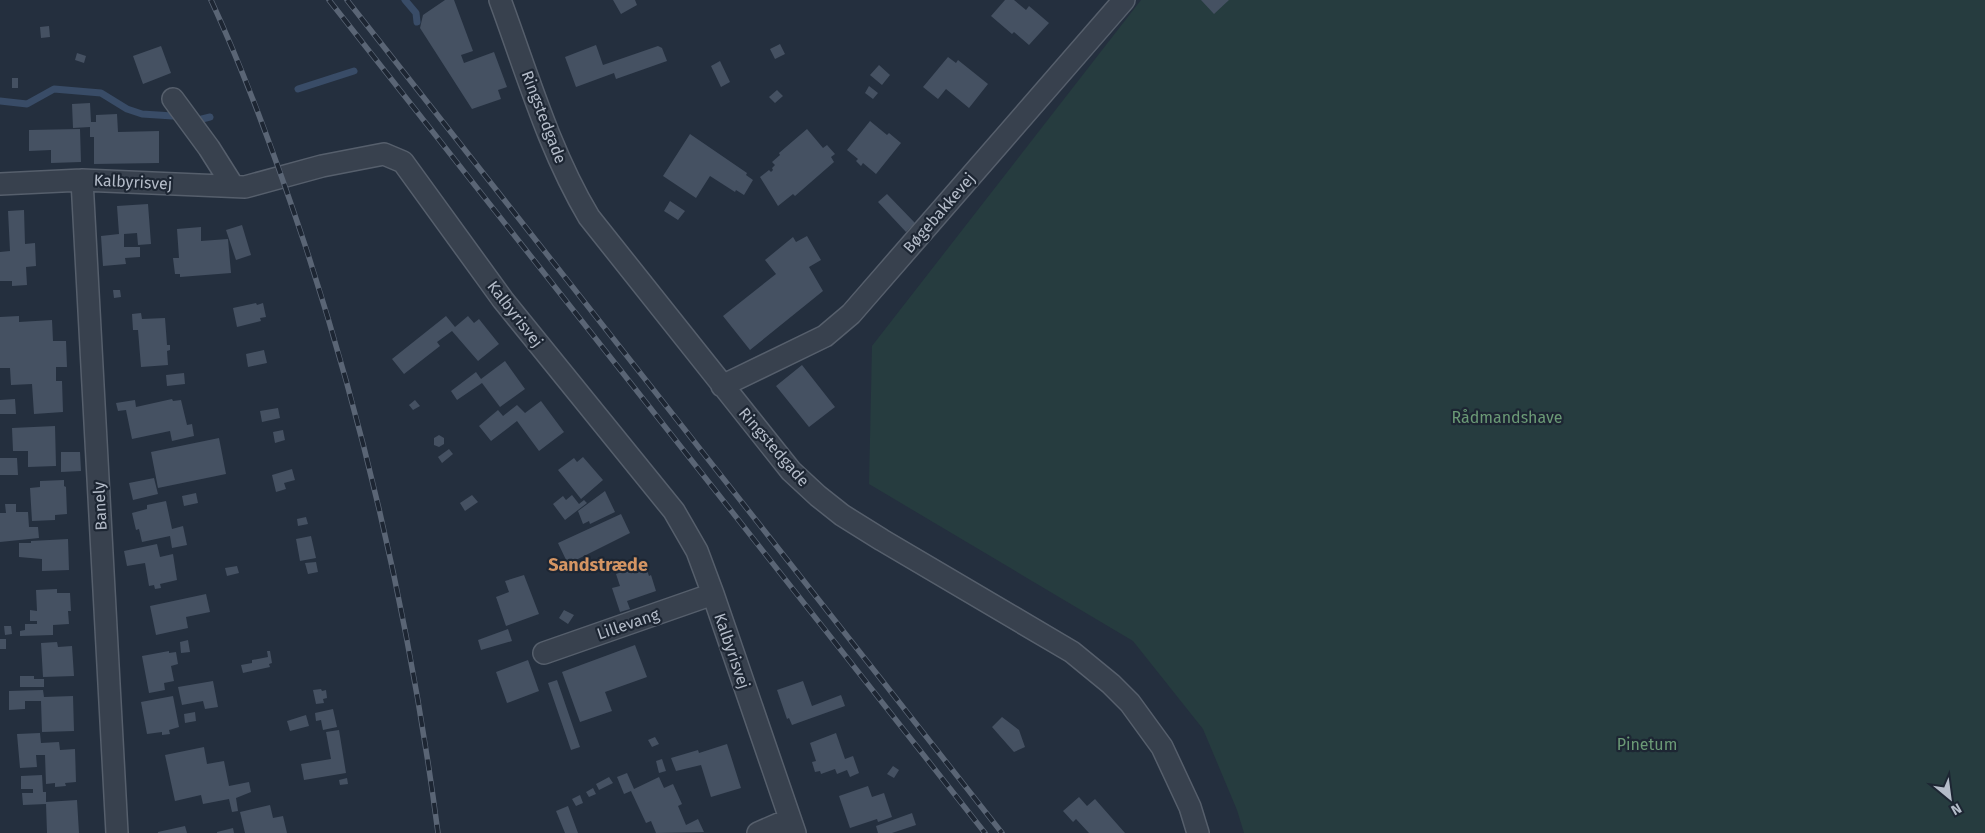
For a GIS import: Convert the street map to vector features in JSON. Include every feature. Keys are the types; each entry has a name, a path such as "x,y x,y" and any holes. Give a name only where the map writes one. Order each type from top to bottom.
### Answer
{"street":[{"name":"Ringstedgade","path":"500,0 554,150 584,208 610,244 791,471 818,496 882,540 1072,652 1111,684 1130,703 1162,747 1190,807 1198,833"},
{"name":"Bøgebakkevej","path":"722,386 825,336 851,314 1124,0"},
{"path":"172,99 209,148 232,186"},
{"name":"Kalbyrisvej","path":"0,184 82,180 244,187 322,166 384,154 403,162 502,300 674,511 697,551 792,826"},
{"name":"Banely","path":"82,180 117,833"},
{"name":"Lillevang","path":"544,653 713,594"},
{"path":"758,833 792,826"}],"green space":[{"name":"Rådmandshave","path":"1141,0 1985,0 1985,833 1244,833 1237,810 1203,729 1133,641 869,484 872,346"}],"building":[{"path":"445,0 454,0 473,51 461,55 464,63 494,52 507,87 498,90 501,99 472,109 420,28 423,15"},
{"path":"613,0 635,0 637,5 621,14"},
{"path":"1005,0 1014,0 1026,10 1029,6 1049,23 1029,45 1014,32 1012,34 991,16"},
{"path":"1201,0 1229,0 1214,14"},
{"path":"49,26 50,37 41,38 40,27"},
{"path":"780,44 785,54 775,59 770,49"},
{"path":"596,45 603,65 658,46 662,48 667,61 616,79 614,73 576,87 565,57"},
{"path":"161,46 171,73 143,84 133,56"},
{"path":"77,53 86,56 84,63 75,60"},
{"path":"948,57 956,63 958,60 988,84 969,108 946,89 938,99 923,87"},
{"path":"720,61 730,82 721,87 711,66"},
{"path":"879,65 890,75 882,85 870,75"},
{"path":"12,78 18,78 18,88 12,88"},
{"path":"869,86 878,93 873,99 865,93"},
{"path":"777,90 783,96 775,103 769,97"},
{"path":"90,103 91,122 96,122 96,115 117,114 118,132 159,131 159,163 94,164 94,137 90,137 90,127 73,128 72,104"},
{"path":"870,121 887,135 889,133 901,143 876,174 863,163 861,166 856,161 858,159 847,150"},
{"path":"80,129 81,162 51,163 51,150 29,151 29,130"},
{"path":"807,129 823,148 827,145 835,154 831,157 834,162 795,196 793,194 778,206 760,177 769,170 771,172 773,170 772,168 775,165 772,162 780,155 779,153"},
{"path":"690,134 747,173 746,175 753,180 744,195 736,190 735,192 710,176 696,198 663,176"},
{"path":"887,194 915,223 906,232 878,202"},
{"path":"670,201 685,211 678,220 664,211"},
{"path":"148,204 151,244 138,245 137,233 124,234 124,247 140,247 140,257 125,258 126,264 103,266 101,236 119,234 117,206"},
{"path":"24,210 25,244 35,243 36,266 26,267 27,285 12,286 12,281 0,281 0,252 10,251 8,211"},
{"path":"242,225 251,255 236,260 226,230"},
{"path":"201,227 201,241 228,239 231,273 180,277 180,274 175,274 173,258 179,258 177,229"},
{"path":"807,236 821,260 809,267 823,291 750,350 723,316 776,274 765,260 793,237 796,242"},
{"path":"113,290 120,290 121,297 114,298"},
{"path":"256,303 257,305 263,303 266,317 260,318 261,321 237,327 233,308"},
{"path":"141,313 142,319 165,318 167,345 170,345 170,350 167,351 168,365 141,367 138,330 133,330 132,314"},
{"path":"19,316 19,322 52,320 53,341 66,341 67,367 56,367 56,381 62,381 63,412 34,414 32,384 11,385 10,368 0,368 0,317"},
{"path":"446,316 455,327 468,316 474,323 479,319 499,344 478,361 452,331 437,342 440,346 404,374 392,359"},
{"path":"264,350 267,363 248,367 246,354"},
{"path":"505,361 525,389 500,407 482,383 457,400 451,391 476,372 481,379"},
{"path":"802,365 835,407 809,427 776,386"},
{"path":"184,373 185,384 167,386 166,375"},
{"path":"15,399 16,414 0,414 0,400"},
{"path":"172,399 173,401 181,400 187,425 192,424 194,436 172,441 170,431 132,439 126,410 118,411 116,403 135,400 136,407"},
{"path":"415,400 420,406 413,410 409,405"},
{"path":"541,401 564,432 539,451 517,421 491,441 479,426 498,410 503,416 517,405 525,413"},
{"path":"278,408 280,418 262,422 260,411"},
{"path":"55,426 56,466 28,467 28,451 13,451 12,428"},
{"path":"283,430 285,440 275,443 273,432"},
{"path":"439,435 444,438 444,444 439,447 434,445 434,438"},
{"path":"219,438 226,474 158,488 151,452"},
{"path":"449,449 453,454 442,463 438,457"},
{"path":"61,452 80,452 81,471 61,472"},
{"path":"583,457 603,480 581,499 558,470 574,458 577,462"},
{"path":"0,458 17,458 18,475 0,475"},
{"path":"292,469 295,480 284,483 286,489 276,492 272,475"},
{"path":"154,478 158,494 133,500 129,483"},
{"path":"64,480 67,514 55,515 55,520 32,521 30,488 40,487 40,481"},
{"path":"605,491 615,512 590,524 589,521 583,524 578,511"},
{"path":"196,493 198,503 184,506 182,496"},
{"path":"472,495 478,502 465,511 460,503"},
{"path":"572,495 579,504 584,500 587,503 565,520 553,504 563,496 566,500"},
{"path":"166,501 172,529 183,526 187,545 172,548 170,536 142,542 139,529 136,530 132,513 147,509 147,505"},
{"path":"5,504 16,504 16,512 28,512 29,527 38,527 39,538 0,542 0,513 6,513"},
{"path":"621,514 630,533 568,564 558,543"},
{"path":"306,517 308,524 298,526 297,519"},
{"path":"311,536 316,558 300,561 296,539"},
{"path":"68,539 69,570 42,571 42,559 19,557 19,543"},
{"path":"157,544 160,557 173,554 177,580 160,584 161,588 155,589 154,585 149,586 145,563 127,566 124,551"},
{"path":"316,562 318,572 308,574 305,563"},
{"path":"645,564 656,591 627,601 630,609 620,612 612,588 620,586 616,574"},
{"path":"237,566 239,573 227,576 225,568"},
{"path":"524,575 539,614 506,626 496,597 509,592 505,581"},
{"path":"57,589 57,593 70,593 71,611 68,611 69,624 53,625 53,635 20,636 20,631 25,630 25,624 37,624 37,621 30,621 30,610 37,611 36,590"},
{"path":"206,594 210,612 186,617 188,628 156,635 150,606"},
{"path":"564,610 574,615 568,624 559,618"},
{"path":"4,626 11,626 12,634 5,635"},
{"path":"508,629 512,641 481,650 478,640"},
{"path":"0,639 6,639 6,649 0,649"},
{"path":"188,640 190,652 181,653 180,642"},
{"path":"57,642 58,647 72,646 74,676 43,677 41,643"},
{"path":"635,645 647,677 605,692 612,711 580,722 562,672"},
{"path":"169,651 169,653 176,652 178,664 171,666 174,681 164,683 165,690 149,693 142,656"},
{"path":"267,651 270,651 272,663 269,664 270,667 243,673 241,665 252,663 252,660 268,657"},
{"path":"528,660 539,691 507,703 496,672"},
{"path":"20,676 34,676 34,679 44,679 44,687 20,687"},
{"path":"557,680 580,747 571,750 548,683"},
{"path":"213,681 218,707 205,709 203,701 182,705 178,687"},
{"path":"803,681 812,706 841,695 845,706 792,725 789,718 787,719 777,690"},
{"path":"321,689 322,691 326,690 327,698 323,699 324,703 316,704 313,690"},
{"path":"43,690 44,697 73,696 74,731 42,732 41,701 25,701 25,709 9,710 9,691"},
{"path":"173,696 179,727 169,730 170,734 162,735 162,732 147,734 141,702"},
{"path":"333,709 337,727 323,730 321,720 316,721 315,713"},
{"path":"195,712 196,721 185,723 184,714"},
{"path":"306,715 309,726 290,731 287,721"},
{"path":"1002,717 1019,730 1025,747 1014,752 992,727"},
{"path":"339,730 346,773 304,780 301,764 331,759 326,732"},
{"path":"40,733 41,743 59,742 60,750 75,749 76,782 65,783 66,786 55,787 55,783 46,784 45,755 36,755 37,767 20,768 17,734"},
{"path":"836,733 845,759 853,756 859,773 850,777 847,770 837,774 835,769 821,774 820,771 815,772 812,762 816,761 810,743"},
{"path":"655,737 659,744 652,747 648,740"},
{"path":"727,744 741,788 711,797 701,765 676,771 671,758 698,750 699,753"},
{"path":"204,747 207,764 224,761 229,786 249,782 251,792 236,798 238,811 232,812 229,799 203,804 201,795 175,801 165,755"},
{"path":"662,759 666,771 659,773 656,761"},
{"path":"893,766 899,770 894,778 887,774"},
{"path":"627,773 634,789 659,777 664,788 673,784 682,804 678,806 686,825 698,819 704,832 656,833 651,821 646,823 631,791 624,794 617,777"},
{"path":"42,775 43,792 46,792 46,802 77,800 79,833 47,833 46,804 23,805 22,793 33,793 33,789 21,789 21,776"},
{"path":"609,777 613,783 599,790 596,784"},
{"path":"347,778 348,784 340,785 339,780"},
{"path":"868,786 872,797 884,793 892,817 878,822 877,819 850,828 839,796"},
{"path":"593,788 596,794 589,797 586,792"},
{"path":"580,795 583,803 576,806 572,799"},
{"path":"1079,797 1087,806 1095,799 1125,833 1089,833 1076,819 1073,822 1063,811"},
{"path":"270,805 273,818 283,816 287,833 245,833 240,812"},
{"path":"568,806 578,833 565,833 556,811"},
{"path":"912,813 916,825 892,833 878,833 876,826"},
{"path":"185,826 187,833 158,833 158,832"},
{"path":"233,828 234,833 217,833 217,832"}],"waterway":[{"path":"405,0 416,13 417,22"},
{"path":"298,89 354,71"},
{"path":"0,101 27,104 54,89 101,93 127,109 142,114 173,116"},
{"path":"198,120 210,117"}],"railway":[{"path":"211,0 250,91 285,185 349,392 386,537 401,611 415,684 438,833"},
{"path":"329,0 985,833"},
{"path":"347,0 1002,833"}],"district":[{"name":"Sandstræde","path":"598,565"}],"park label":[{"name":"Pinetum","path":"1647,744"}]}
